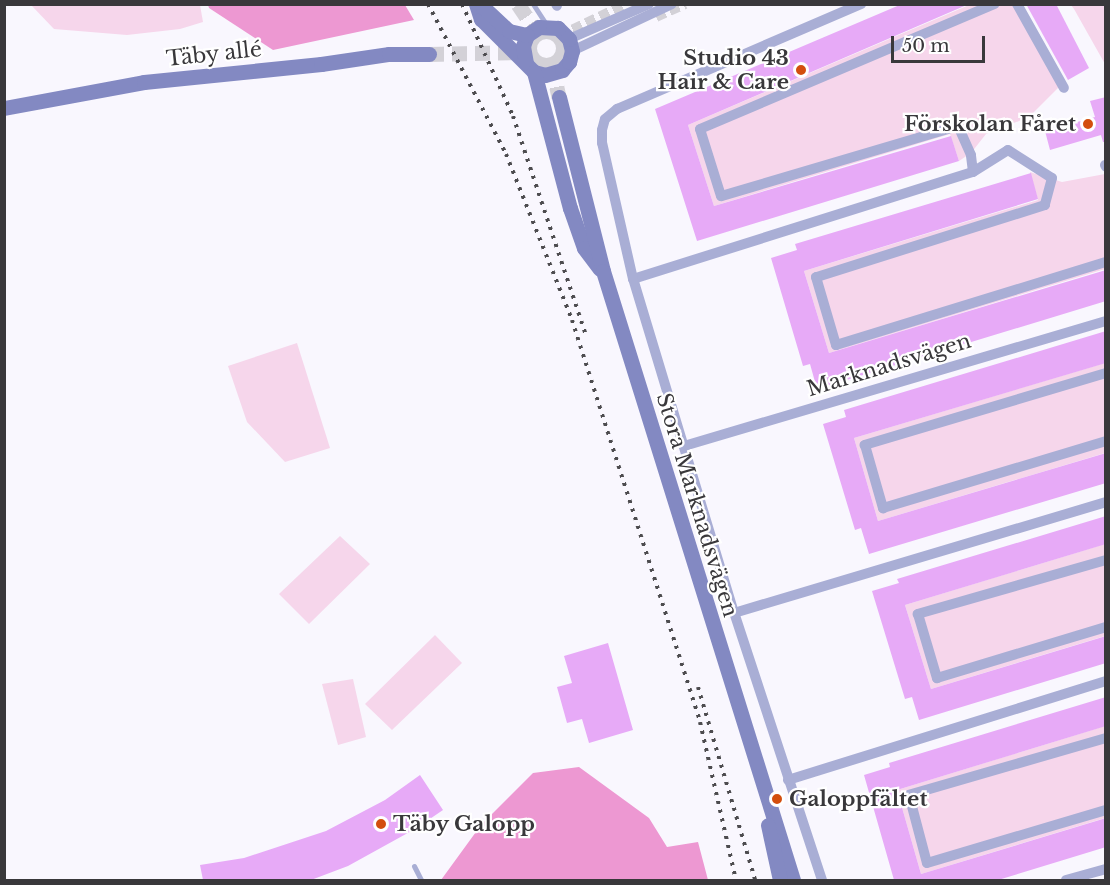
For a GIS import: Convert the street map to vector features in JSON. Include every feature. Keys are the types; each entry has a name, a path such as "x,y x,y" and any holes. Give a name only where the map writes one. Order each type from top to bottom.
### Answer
{"street":[{"path":"478,4 509,31 527,35"},
{"path":"478,4 482,19 530,67 545,75 562,70 569,62 570,45 558,28 539,27 527,35 522,46 530,67"},
{"path":"570,45 649,4"},
{"path":"570,45 672,4"},
{"path":"822,880 734,613 633,279 602,143 602,130 609,115 629,104 861,4"},
{"path":"973,172 971,155 958,126 721,196 700,129 995,4"},
{"path":"1017,4 1064,88"},
{"name":"Täby allé","path":"4,108 144,82 321,64 389,54 429,54"},
{"name":"Stora Marknadsvägen","path":"530,67 570,208 584,248 592,262 603,271"},
{"name":"Stora Marknadsvägen","path":"562,70 606,248 603,271"},
{"name":"Stora Marknadsvägen","path":"559,97 603,271 793,880"},
{"path":"633,279 973,172 1008,150 1052,178 1045,205 816,277 836,345 1106,262"},
{"name":"Marknadsvägen","path":"684,446 1106,321"},
{"path":"1106,373 865,445 884,508 1106,441"},
{"path":"734,613 1106,502"},
{"path":"1106,560 918,615 937,678 1106,627"},
{"path":"788,780 1106,681"},
{"path":"1106,738 909,795 927,863 1106,810"},
{"name":"Stora Marknadsvägen","path":"752,752 780,880"},
{"path":"1066,880 1106,869"}],"lane":[{"path":"533,4 546,26"},
{"path":"414,866 421,880"}],"shaded area":[{"path":"31,5 200,5 203,22 180,29 127,35 54,29"},
{"path":"208,5 405,5 414,20 273,50 209,8"},
{"path":"969,5 1023,5 1065,81 1029,117 986,134 971,153 959,161 950,134 714,206 688,125"},
{"path":"1071,5 1105,5 1105,64 1074,9"},
{"path":"1030,172 1062,182 1105,174 1105,269 829,353 804,271 1038,200"},
{"path":"297,343 330,448 285,462 247,422 228,366"},
{"path":"1105,363 1105,453 878,521 854,438"},
{"path":"340,536 370,564 309,624 279,594"},
{"path":"1105,544 1105,636 931,689 905,605"},
{"path":"435,635 462,663 392,730 365,704"},
{"path":"353,679 366,737 338,745 322,684"},
{"path":"1105,726 1105,818 921,874 897,790"},
{"path":"579,767 649,818 667,847 698,842 708,880 441,880 481,825 533,773"}],"building":[{"path":"902,4 969,4 688,125 714,206 951,136 959,161 697,241 655,109"},
{"path":"1026,4 1056,4 1089,68 1068,80"},
{"name":"Förskolan Fåret","path":"1106,97 1106,142 1103,142 1101,135 1050,150 1045,131 1095,117 1090,101"},
{"path":"1031,173 1038,199 804,271 829,353 1106,270 1106,301 817,389 810,364 803,366 771,258 797,250 795,244"},
{"path":"1106,331 1106,363 854,438 878,521 1106,453 1106,483 869,554 861,528 855,530 823,424 846,417 844,410"},
{"path":"1106,516 1106,544 905,605 931,689 1106,636 1106,663 919,720 912,697 905,699 872,591 899,583 897,579"},
{"path":"608,643 633,730 589,743 582,719 567,723 557,687 572,683 564,656"},
{"path":"1106,697 1106,726 897,790 921,874 1106,818 1106,847 998,880 894,880 864,775 890,767 889,763"},
{"name":"Täby Galopp","path":"420,775 443,810 415,829 348,866 311,880 203,880 200,865 244,858 326,831 385,800"}],"tunnel":[{"path":"518,4 538,34"},
{"path":"559,36 626,4"},
{"path":"656,17 685,4"},
{"path":"546,31 558,36 563,48 558,60 546,65 534,60 529,48 534,36 546,31"},
{"path":"429,54 524,52"},
{"path":"552,64 559,97"}],"railway":[{"path":"428,4 506,154 572,320 700,722 736,880"},
{"path":"462,4 513,116 586,335"},
{"path":"698,687 755,880"}],"place":[{"name":"Studio 43 Hair & Care","path":"801,70"},
{"name":"Förskolan Fåret","path":"1088,124"},
{"name":"Galoppfältet","path":"777,799"},
{"name":"Täby Galopp","path":"381,824"}]}
